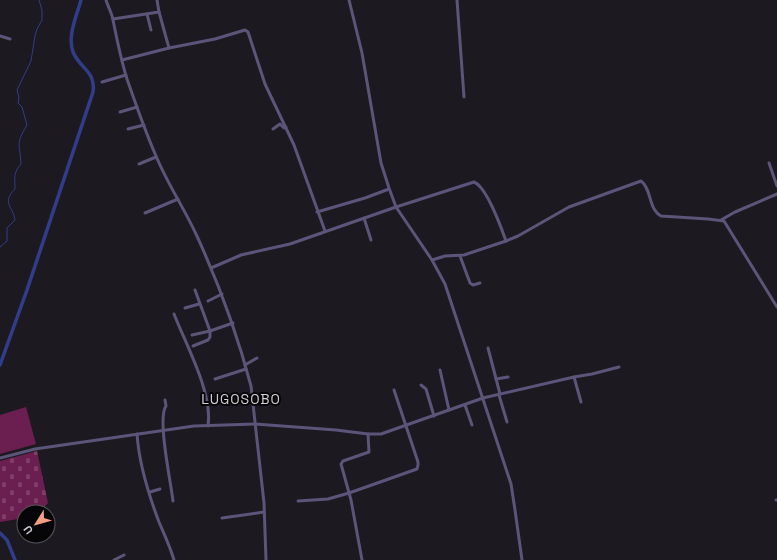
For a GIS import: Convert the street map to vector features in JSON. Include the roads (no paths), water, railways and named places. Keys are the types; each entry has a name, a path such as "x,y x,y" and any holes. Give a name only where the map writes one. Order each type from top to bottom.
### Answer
{"street":[{"path":"106,0 113,19 126,75 156,157 196,233 222,294 246,367 255,424 264,512 266,560"},
{"path":"158,0 159,12 169,48"},
{"path":"350,0 362,54 381,163 396,207 432,260 445,284 511,484 522,560"},
{"path":"457,0 464,97"},
{"path":"113,19 159,12"},
{"path":"147,14 151,30"},
{"path":"122,60 246,31 249,34 258,65 272,99 294,145 324,231"},
{"path":"0,36 10,39"},
{"path":"102,82 126,75"},
{"path":"120,112 138,107"},
{"path":"128,129 144,124"},
{"path":"273,129 280,124 284,128 286,127"},
{"path":"139,164 156,157"},
{"path":"769,162 777,186"},
{"path":"432,260 445,256 460,256 506,241 518,236 568,207 638,181 643,182 655,212 661,216 724,221 777,307"},
{"path":"211,268 241,255 290,244 324,231 474,182 479,184 496,213 506,241"},
{"path":"317,212 365,198 389,189"},
{"path":"721,220 735,212 777,194"},
{"path":"145,213 178,199"},
{"path":"364,218 371,240"},
{"path":"460,256 470,284 474,285 480,283"},
{"path":"193,346 209,339 210,331 195,290"},
{"path":"208,301 222,294"},
{"path":"185,308 199,304"},
{"path":"174,314 201,380 209,412 208,426"},
{"path":"192,335 233,324"},
{"path":"488,348 507,422"},
{"path":"215,379 246,367 257,358"},
{"path":"0,458 35,449 194,426 255,424 381,434 483,398 619,367"},
{"path":"440,370 448,410"},
{"path":"496,379 508,377"},
{"path":"574,378 581,402"},
{"path":"421,385 426,389 434,416"},
{"path":"298,501 328,499 349,494 417,469 418,462 394,390"},
{"path":"165,400 166,406 163,410 163,431 174,500"},
{"path":"465,404 472,425"},
{"path":"137,434 140,464 174,560"},
{"path":"362,560 342,464 343,461 369,452 368,434"},
{"path":"150,492 160,489"},
{"path":"222,518 264,512"},
{"path":"114,560 124,555"}],"waterway":[{"path":"0,247 7,241 7,228 15,220 8,201 15,189 16,173 21,164 19,144 27,125 22,107 18,103 19,97 17,90 31,61 35,36 42,20 42,10 39,0"},
{"path":"0,365 27,290 93,92 92,79 76,58 71,46 73,26 81,0"},
{"path":"0,533 7,540 15,560"}],"district":[{"name":"LUGOSOBO","path":"241,399"}]}
